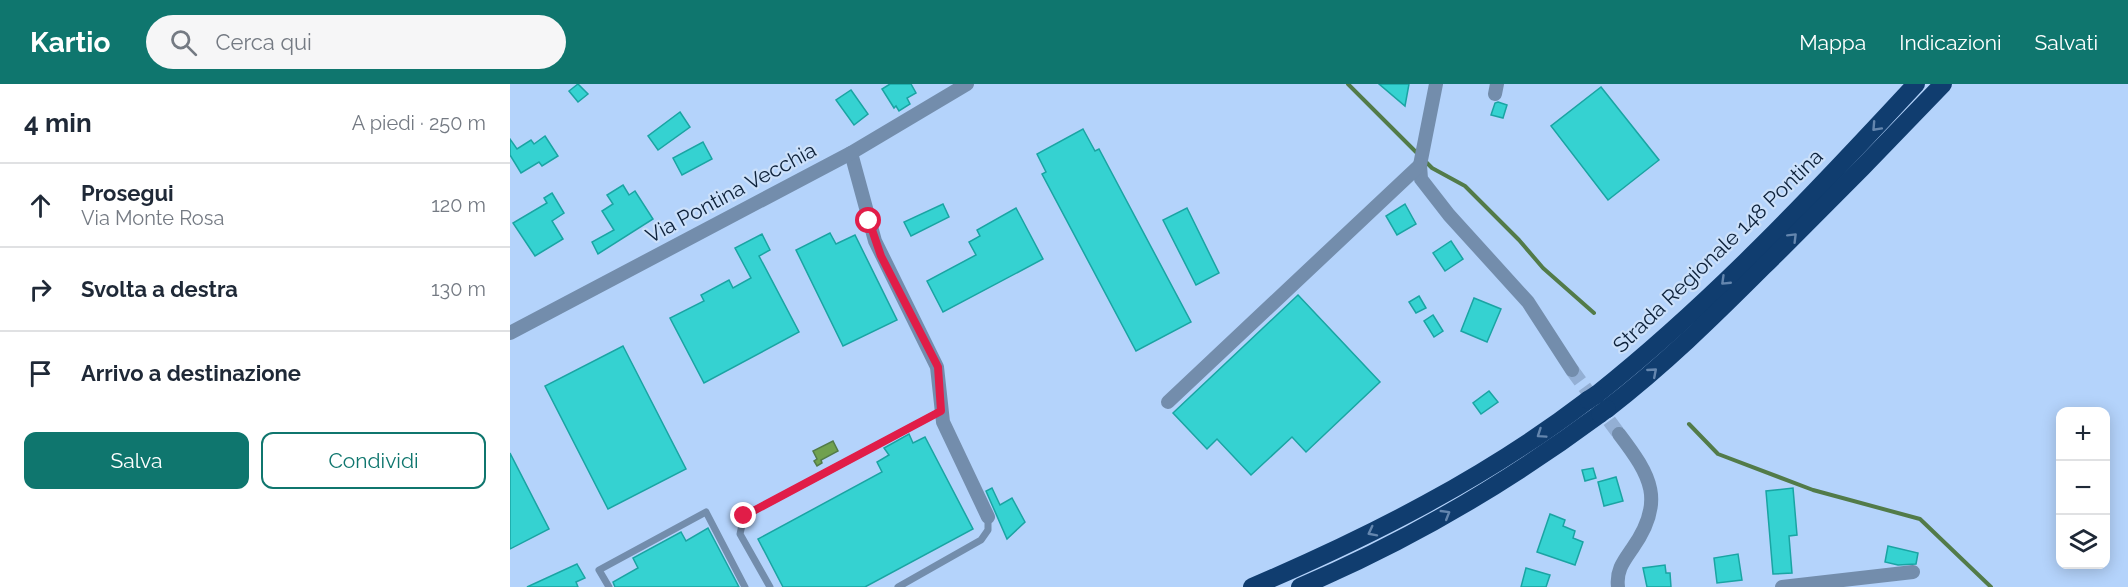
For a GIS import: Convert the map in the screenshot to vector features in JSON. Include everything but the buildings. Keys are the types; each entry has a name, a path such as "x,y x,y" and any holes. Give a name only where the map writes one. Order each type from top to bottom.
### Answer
{"highway":[{"name":"Strada Regionale 148 Pontina","path":"1300,587 1380,551 1513,473 1598,404 1751,256 1916,84"},
{"name":"Strada Regionale 148 Pontina","path":"1252,587 1350,542 1459,485 1541,434 1654,371 1843,189 1943,84"}],"street":[{"name":"Via Pontina Vecchia","path":"510,333 851,153 968,84"},
{"path":"1436,84 1420,165 1421,179 1428,190 1528,302 1572,370"},
{"path":"851,153 878,251 938,367 941,411 945,428 988,517"},
{"path":"1168,402 1420,165"},
{"path":"1618,587 1620,567 1642,533 1653,503 1647,474 1619,434"},
{"path":"1782,587 1913,572"}],"lane":[{"path":"770,587 740,534 744,516 941,411"},
{"path":"609,587 599,570 706,512 745,587"},
{"path":"898,587 981,540 988,530 988,517"}],"shaded area":[{"path":"833,441 838,451 821,460 822,463 817,466 814,461 817,459 813,451"}],"waterway":[{"path":"1348,84 1418,154"},
{"path":"1424,160 1432,168 1465,186 1519,240 1543,268 1594,313"},
{"path":"1689,424 1718,454 1813,490 1920,519 1991,587"}],"tunnel":[{"path":"1572,370 1619,434"}],"route":[{"path":"744,516 941,411 938,367 881,256 869,221"}]}
